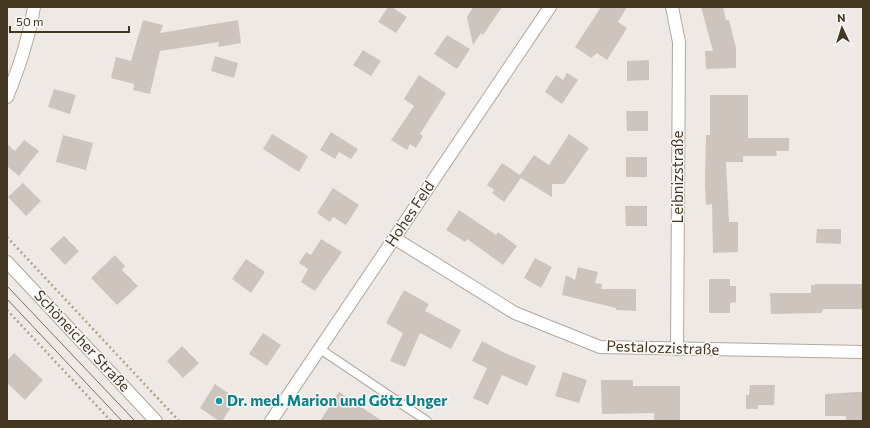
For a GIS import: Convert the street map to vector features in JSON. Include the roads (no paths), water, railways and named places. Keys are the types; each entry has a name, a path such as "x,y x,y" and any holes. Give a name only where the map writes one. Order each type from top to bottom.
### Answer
{"street":[{"path":"7,97 19,69 34,7"},
{"name":"Hohes Feld","path":"271,421 550,7"},
{"name":"Leibnizstraße","path":"672,7 679,42 677,349"},
{"name":"Pestalozzistraße","path":"394,238 515,313 600,347 863,352"},
{"name":"Schöneicher Straße","path":"7,262 156,421"}],"lane":[{"path":"320,349 427,421"}],"tram line":[{"path":"7,286 135,421"},
{"path":"7,299 122,421"}],"place":[{"name":"Dr. med. Marion und Götz Unger","path":"219,401"}]}
